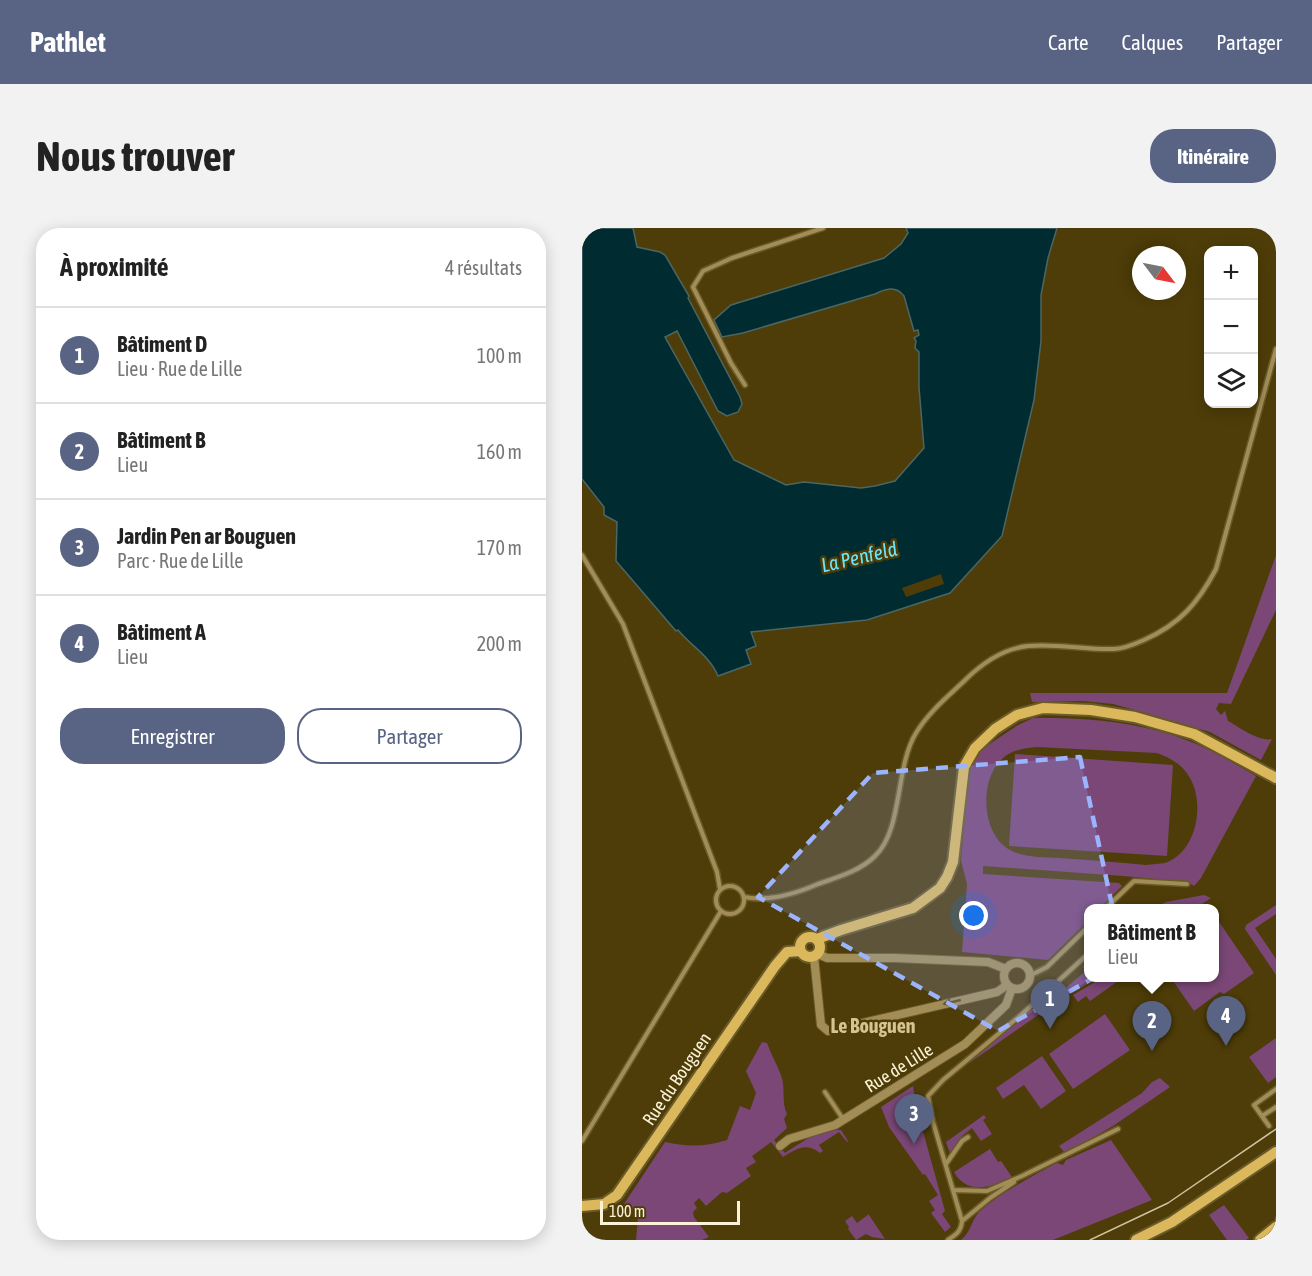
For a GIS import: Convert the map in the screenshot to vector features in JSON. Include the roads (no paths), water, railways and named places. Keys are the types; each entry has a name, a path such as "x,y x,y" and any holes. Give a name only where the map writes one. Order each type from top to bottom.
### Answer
{"street":[{"path":"1006,969 988,962 805,956 801,951 801,943 804,939 811,937 817,939 913,908 940,888 953,862 964,767 975,748 995,729 1017,715 1043,708 1091,710 1136,717 1194,734 1276,778"},
{"path":"817,939 821,948 816,955 821,1025 828,1031 997,992 1010,987 1023,988 1029,981 1029,976 1028,970 1021,964 1014,964 1006,969 1004,975 1010,987"},
{"name":"Rue du Bouguen","path":"582,1205 604,1204 617,1195 763,983 787,952 801,951"},
{"name":"Rue de Lille","path":"780,1146 789,1139 835,1125 965,1044 1006,1005 1010,987"},
{"path":"1136,1240 1172,1222 1276,1152"},
{"path":"1260,1240 1276,1227"}],"lane":[{"path":"745,385 731,363 693,287 703,271 732,258 823,228"},
{"path":"744,897 759,900 803,891 855,870 875,856 884,843 891,825 905,757 915,733 933,710 982,664 1004,653 1027,646 1116,649 1156,635 1187,613 1204,592 1216,569 1276,349"},
{"path":"582,555 623,624 717,872 720,889"},
{"path":"1111,904 1134,881 1186,884"},
{"path":"725,886 735,886 744,897 742,907 735,914 721,911 717,907 715,898 720,889 725,886"},
{"path":"582,1142 721,911"},
{"path":"1029,976 1047,967 1084,931"},
{"path":"948,1240 958,1234 962,1221 927,1100 932,1090 1020,1016 1084,958"},
{"path":"1269,1126 1254,1105 1276,1089"},
{"path":"825,1092 843,1120"},
{"path":"1262,1116 1276,1107"},
{"path":"953,1190 987,1191 1118,1129"},
{"path":"946,1165 962,1141 968,1137"},
{"path":"962,1221 1022,1176"}],"water":[{"name":"La Penfeld","path":"582,228 633,228 637,247 665,255 689,296 740,397 742,404 738,412 727,416 718,411 677,331 665,337 734,460 786,485 804,482 861,488 895,481 924,448 919,387 919,352 915,348 914,338 919,335 918,330 914,331 904,296 898,290 886,290 743,333 722,337 714,320 731,305 884,258 901,244 908,233 906,228 1057,228 1041,295 1041,341 1034,400 1002,536 950,593 867,620 751,632 756,646 746,650 751,664 718,676 705,657 678,630 676,631 616,561 617,522 604,515 604,507 582,479"}],"tram line":[{"path":"1090,1240 1168,1203 1276,1129"}],"place":[{"name":"Bâtiment D","path":"1050,1029"},
{"name":"Bâtiment A","path":"1226,1046"},
{"name":"Bâtiment B","path":"1152,1051"},
{"name":"Jardin Pen ar Bouguen","path":"914,1144"}],"district":[{"name":"Le Bouguen","path":"873,1026"}]}
